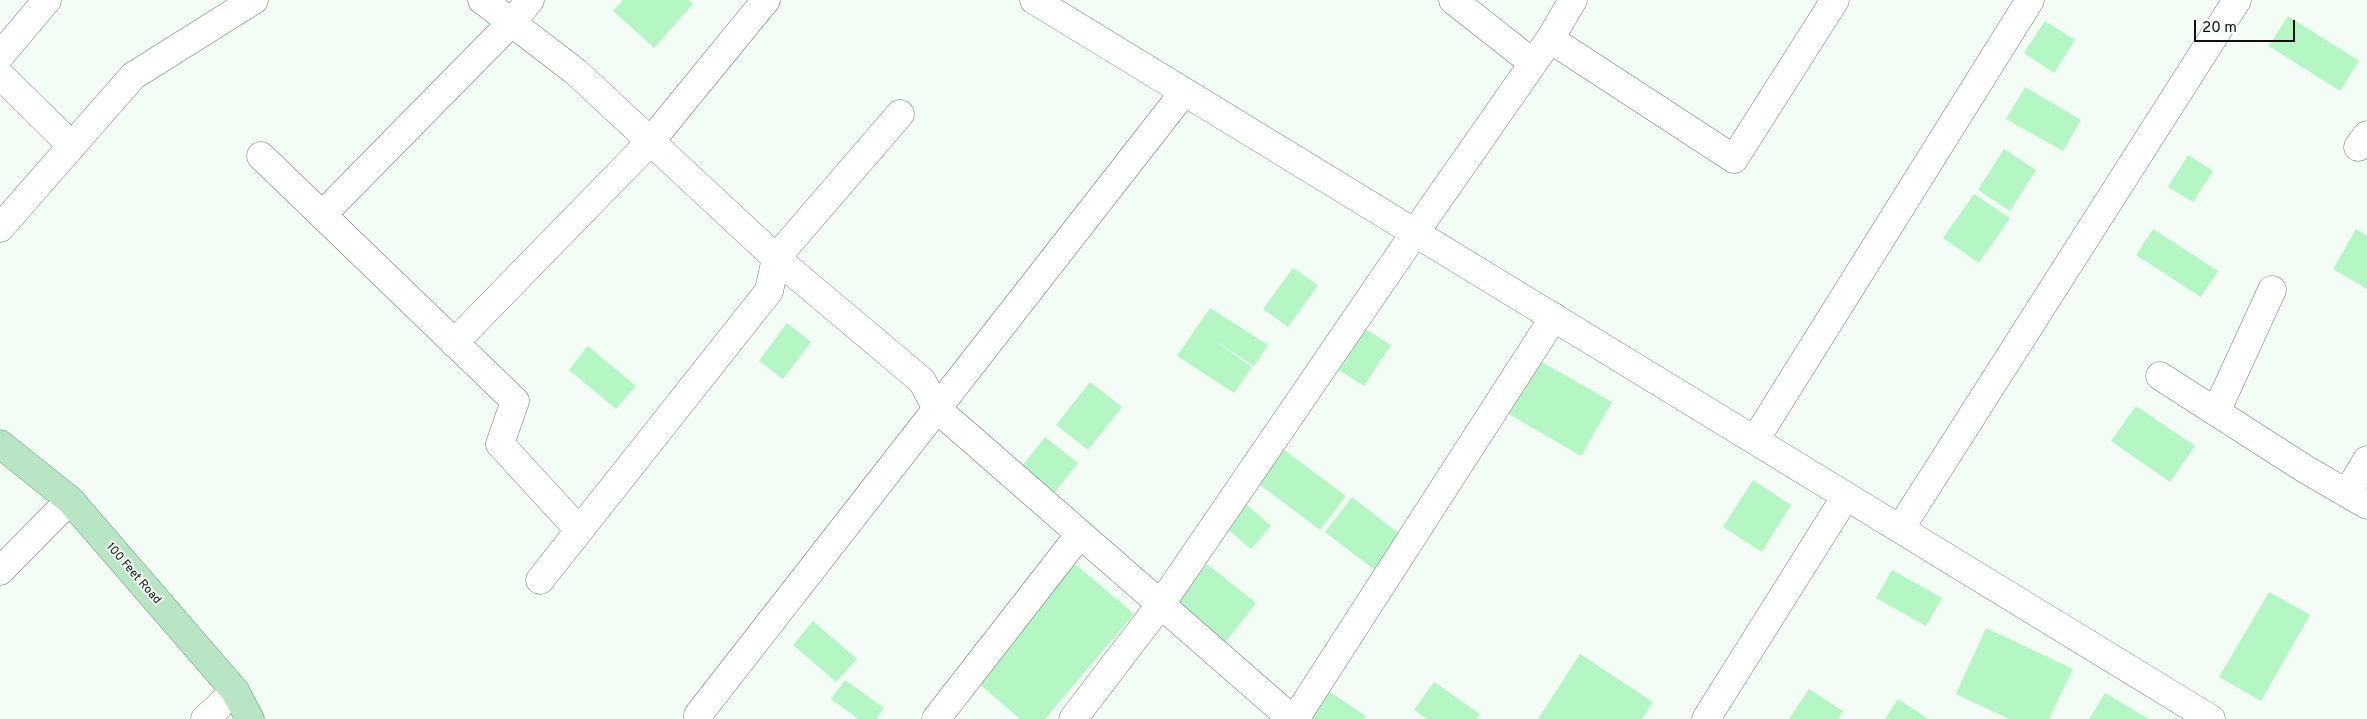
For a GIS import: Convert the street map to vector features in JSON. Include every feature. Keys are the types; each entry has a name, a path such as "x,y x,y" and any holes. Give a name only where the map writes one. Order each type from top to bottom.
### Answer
{"main road":[{"name":"100 Feet Road","path":"0,444 70,500 235,691 250,719"}],"street":[{"path":"0,56 48,0"},
{"path":"0,228 133,76 254,0"},
{"path":"482,0 576,72 776,258 922,381 937,409 1294,719 1554,318"},
{"path":"322,215 511,23 530,0"},
{"path":"454,343 650,142 766,0"},
{"path":"1034,0 1414,234 2211,719"},
{"path":"1453,0 1533,63"},
{"path":"1073,719 1161,604 1550,39 1573,0"},
{"path":"1550,39 1734,159 1835,0"},
{"path":"1755,440 2030,0"},
{"path":"1900,529 2237,0"},
{"path":"0,75 72,146"},
{"path":"698,715 1184,92"},
{"path":"540,580 769,291 776,258 900,114"},
{"path":"261,156 515,401 500,444 579,530"},
{"path":"2216,412 2272,290"},
{"path":"2160,376 2305,469 2357,499 2367,460"},
{"path":"1706,719 1846,496"},
{"path":"0,571 70,500"},
{"path":"936,719 1080,534"},
{"path":"205,719 235,691"}],"building":[{"path":"623,0 689,0 693,4 654,48 613,11"},
{"path":"2288,16 2359,61 2340,91 2269,46"},
{"path":"2045,21 2075,40 2054,73 2024,53"},
{"path":"2025,87 2081,120 2063,151 2006,119"},
{"path":"2004,149 2036,170 2010,211 1978,190"},
{"path":"2188,155 2213,171 2193,202 2168,187"},
{"path":"1974,194 2010,218 1979,263 1943,238"},
{"path":"2153,229 2218,271 2201,297 2136,255"},
{"path":"2356,229 2367,236 2367,289 2333,269"},
{"path":"1293,268 1318,285 1288,327 1263,309"},
{"path":"1210,308 1268,345 1254,366 1211,338 1252,367 1234,393 1177,356"},
{"path":"787,323 811,342 783,379 759,361"},
{"path":"1359,325 1391,345 1364,386 1333,366"},
{"path":"588,346 636,386 616,409 569,370"},
{"path":"1533,357 1612,402 1581,456 1502,410"},
{"path":"1090,382 1122,407 1088,450 1056,425"},
{"path":"2136,406 2195,446 2170,482 2111,441"},
{"path":"1045,437 1078,463 1054,493 1021,467"},
{"path":"1280,447 1346,496 1320,530 1255,481"},
{"path":"1753,480 1791,505 1762,552 1723,527"},
{"path":"1352,497 1406,539 1380,574 1325,532"},
{"path":"1246,504 1271,526 1251,549 1226,528"},
{"path":"1075,564 1134,614 1045,719 1020,719 976,681"},
{"path":"1207,564 1256,603 1225,643 1175,604"},
{"path":"1892,570 1942,598 1926,626 1876,598"},
{"path":"2269,592 2310,615 2261,701 2219,677"},
{"path":"813,621 857,659 836,682 793,645"},
{"path":"1986,628 2073,669 2049,719 2009,719 1956,694"},
{"path":"1580,654 1653,702 1642,719 1538,719"},
{"path":"845,680 884,708 876,719 858,719 831,699"},
{"path":"1434,682 1480,714 1476,719 1427,719 1414,710"},
{"path":"1324,688 1366,716 1364,719 1307,719"},
{"path":"1809,689 1843,711 1838,719 1789,719"},
{"path":"2105,693 2149,719 2089,719"},
{"path":"1898,699 1928,719 1885,719"}]}
